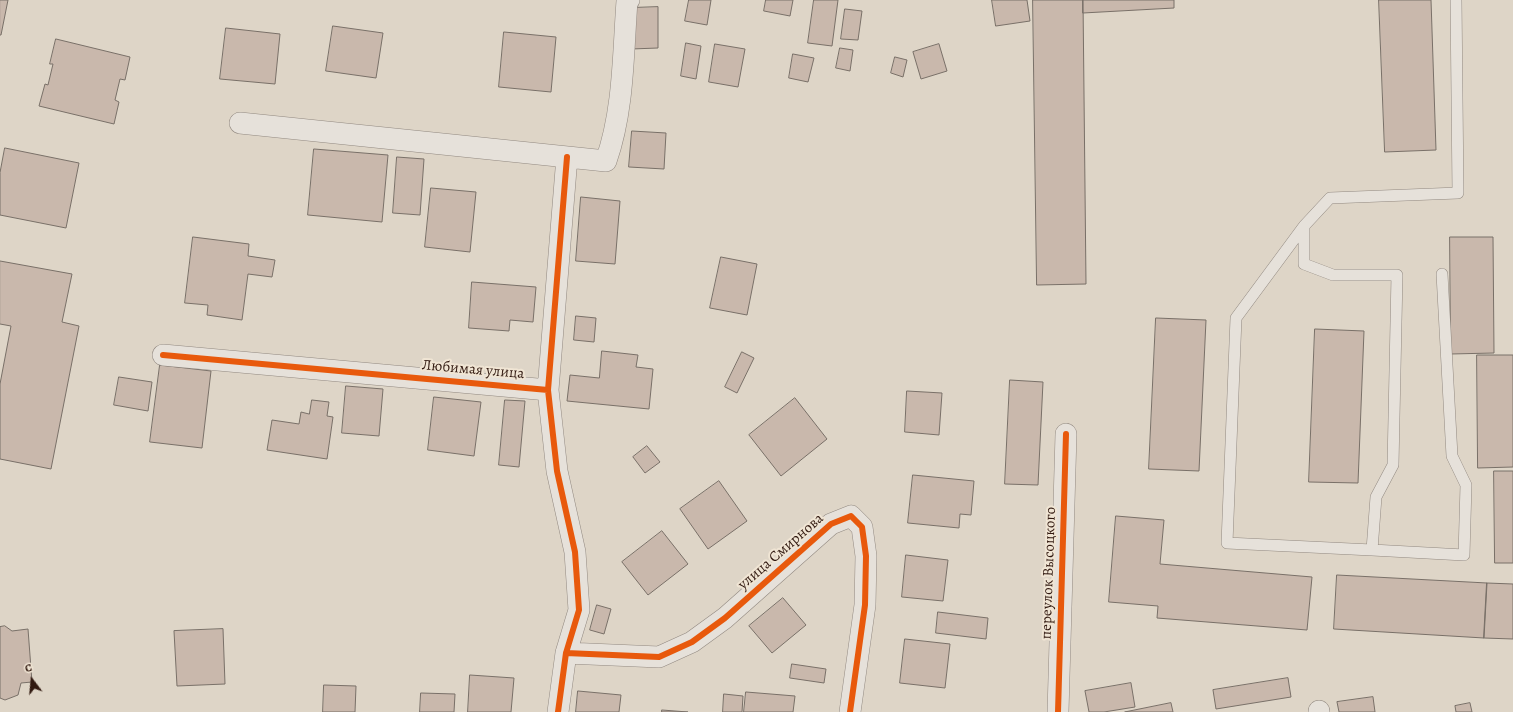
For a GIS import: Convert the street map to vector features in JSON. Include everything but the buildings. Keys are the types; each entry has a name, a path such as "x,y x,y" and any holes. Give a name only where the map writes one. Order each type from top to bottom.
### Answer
{"street":[{"path":"240,123 606,161 613,140 627,1 629,0"},
{"path":"558,712 566,653 579,610 576,559 557,471 548,390 567,158"},
{"name":"Любимая улица","path":"163,355 548,390"},
{"name":"переулок Высоцкого","path":"1058,712 1066,434"},
{"name":"улица Смирнова","path":"566,653 659,657 692,642 724,618 831,524 851,516 862,527 866,563 866,605 850,712"}],"lane":[{"path":"1442,274 1452,456 1466,485 1464,555 1227,543 1236,318 1304,226 1330,198 1458,193 1456,0"},
{"path":"1304,226 1304,264 1333,275 1397,274 1393,465 1376,497 1372,550"}],"cycle path":[{"path":"558,712 566,653 579,610 575,552 557,471 548,390 567,157"},
{"path":"163,355 548,390"},
{"path":"1058,712 1066,434"},
{"path":"566,653 659,657 692,642 725,618 831,524 851,516 862,527 866,556 865,605 850,712"}]}
